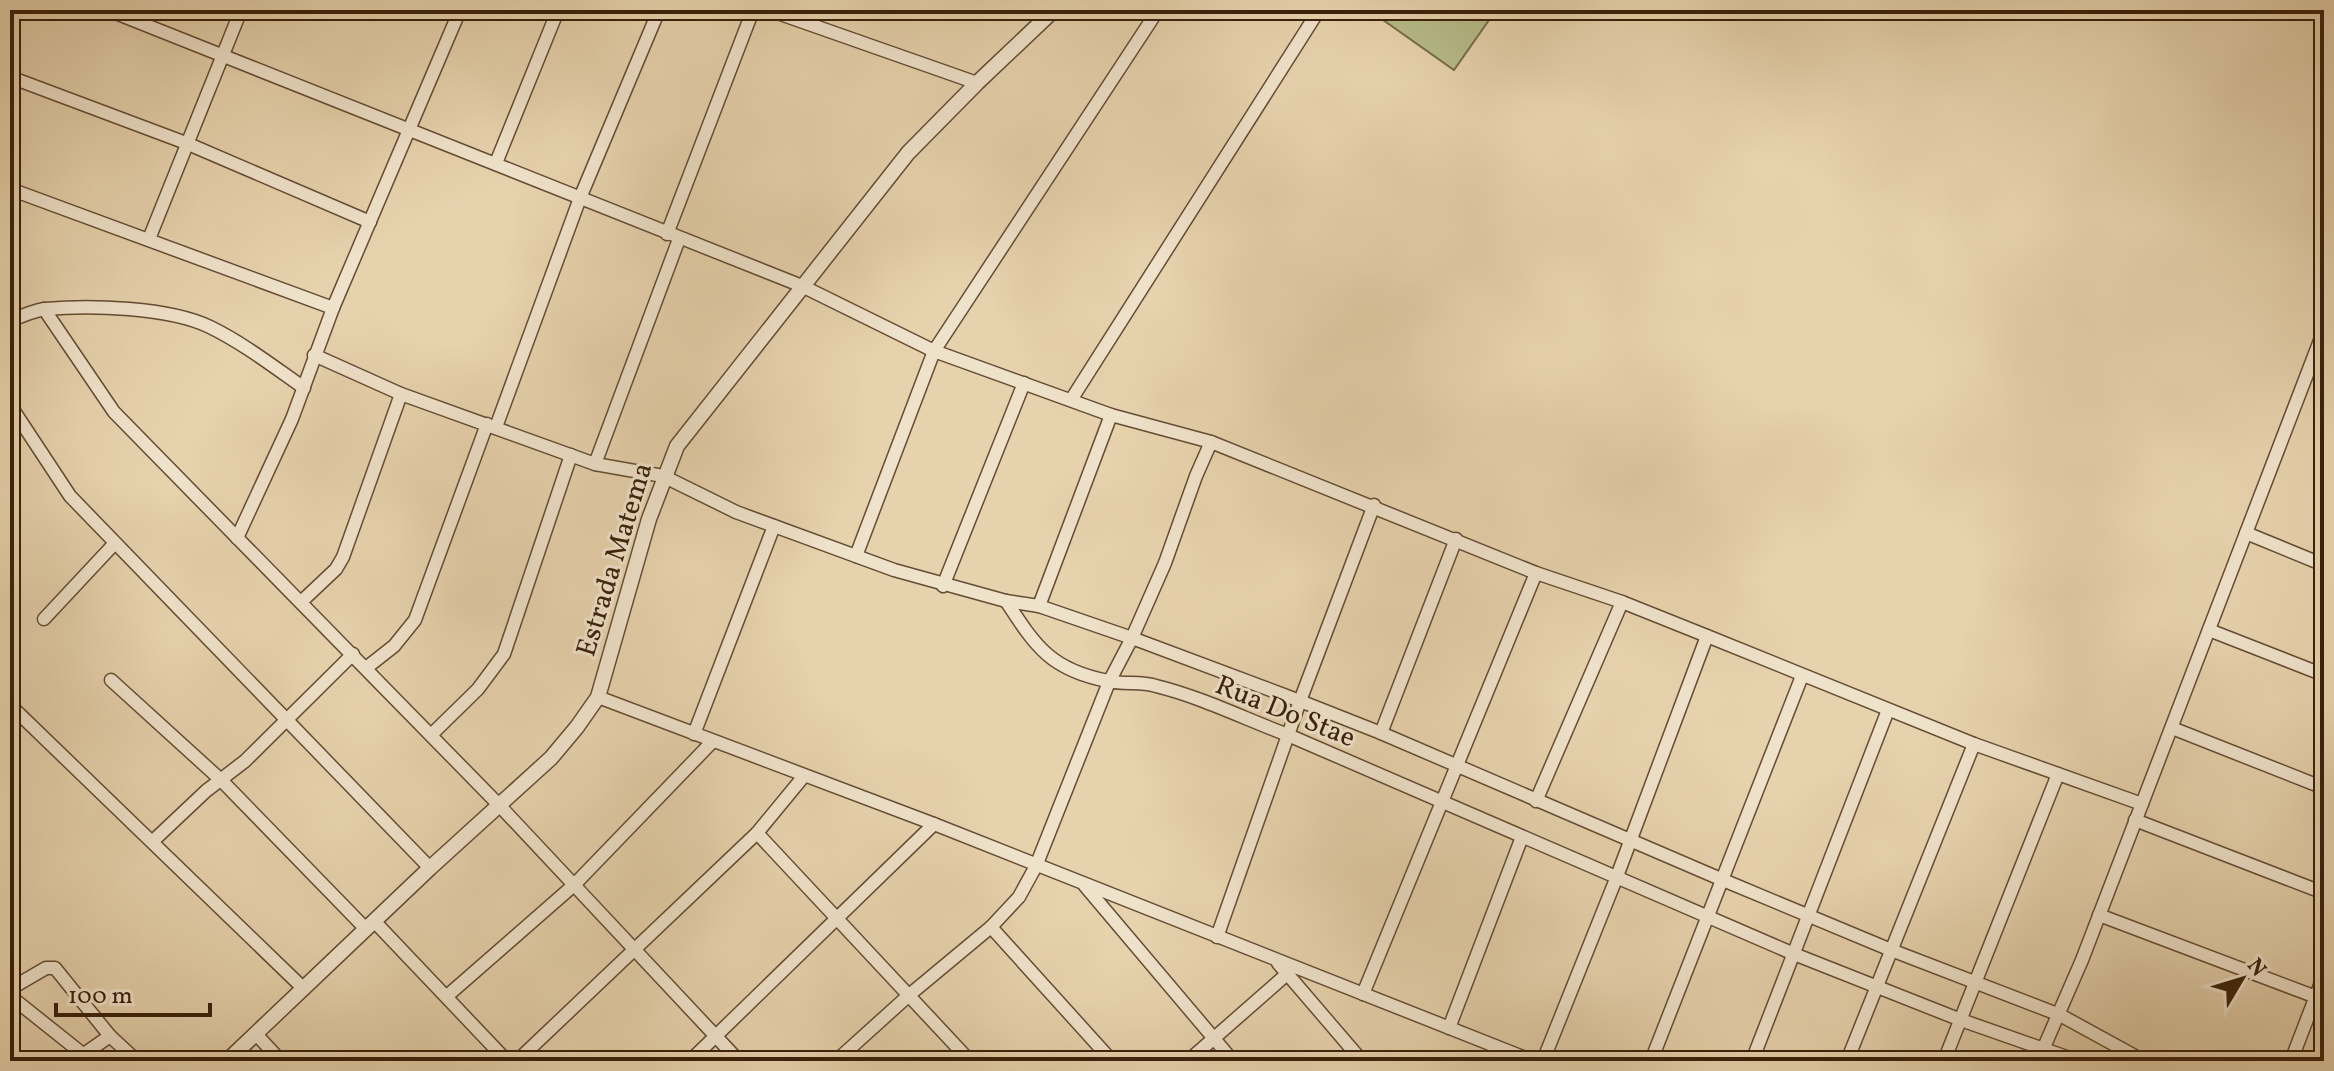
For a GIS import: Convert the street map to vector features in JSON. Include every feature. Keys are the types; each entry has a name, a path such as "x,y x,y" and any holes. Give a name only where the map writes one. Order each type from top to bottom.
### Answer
{"street":[{"path":"108,10 802,286 934,351 1111,415 1211,442 1374,505 1536,573 1622,602 1974,744 2142,804"},
{"path":"149,239 241,10"},
{"path":"237,538 292,419 333,308 460,10"},
{"path":"496,163 558,10"},
{"path":"366,668 394,646 415,620 580,198 659,10"},
{"path":"595,464 753,10"},
{"path":"769,10 977,83"},
{"name":"Estrada Matema","path":"227,1061 551,758 598,697 663,476 677,446 908,153 1054,10"},
{"path":"856,556 934,351 1158,10"},
{"path":"1071,400 1319,10"},
{"path":"10,77 186,143 370,222"},
{"path":"10,189 333,308"},
{"path":"10,321 44,309 127,309 167,315 209,327 304,388"},
{"path":"44,309 114,412 499,805 739,1061"},
{"path":"2038,1061 2060,1015 2324,330"},
{"path":"314,355 401,394 595,464 663,476 736,512 856,556 943,586 1039,606 1300,701 1891,950 2060,1015 2144,1061"},
{"path":"943,586 1024,383"},
{"path":"301,602 336,569 343,557 401,394"},
{"path":"10,405 70,496 430,868"},
{"path":"1039,606 1111,415"},
{"path":"836,1061 991,927 1019,897 1036,866 1109,682 1165,563 1211,442"},
{"path":"431,735 478,689 504,654 571,455"},
{"path":"1217,937 1300,701 1374,505"},
{"path":"694,734 774,526"},
{"path":"2246,533 2324,565"},
{"path":"1381,733 1456,539"},
{"path":"44,619 115,543"},
{"path":"1363,994 1536,573"},
{"name":"Rua Do Stae","path":"1006,601 1028,635 1047,656 1075,671 1109,682 1154,685 1288,735 1794,954 1961,1020 2078,1061"},
{"path":"1536,801 1622,602"},
{"path":"2209,630 2324,675"},
{"path":"1543,1061 1616,879 1707,636"},
{"path":"153,841 287,720 353,654"},
{"path":"1651,1061 1802,676"},
{"path":"111,680 221,780 447,996 507,1061"},
{"path":"598,697 934,824 1533,1061"},
{"path":"10,705 304,989"},
{"path":"1752,1061 1888,710"},
{"path":"2172,728 2324,788"},
{"path":"447,996 574,885 713,741"},
{"path":"1847,1061 1974,744"},
{"path":"1944,1061 2058,774"},
{"path":"517,1061 757,833 804,776"},
{"path":"2135,820 2324,893"},
{"path":"690,1061 934,824"},
{"path":"757,833 970,1061"},
{"path":"1449,1028 1522,837"},
{"path":"1083,884 1233,1061"},
{"path":"2099,915 2319,998"},
{"path":"991,927 1112,1061"},
{"path":"1276,961 1362,1061"},
{"path":"10,989 46,968 55,968 110,1036 137,1061"},
{"path":"1188,1061 1287,974"},
{"path":"2291,1061 2319,998 2324,975"},
{"path":"10,996 79,1058 110,1036"},
{"path":"256,1034 281,1061"},
{"path":"1492,1045 1499,1061"}],"green space":[{"path":"1369,10 1496,10 1454,70"}]}
